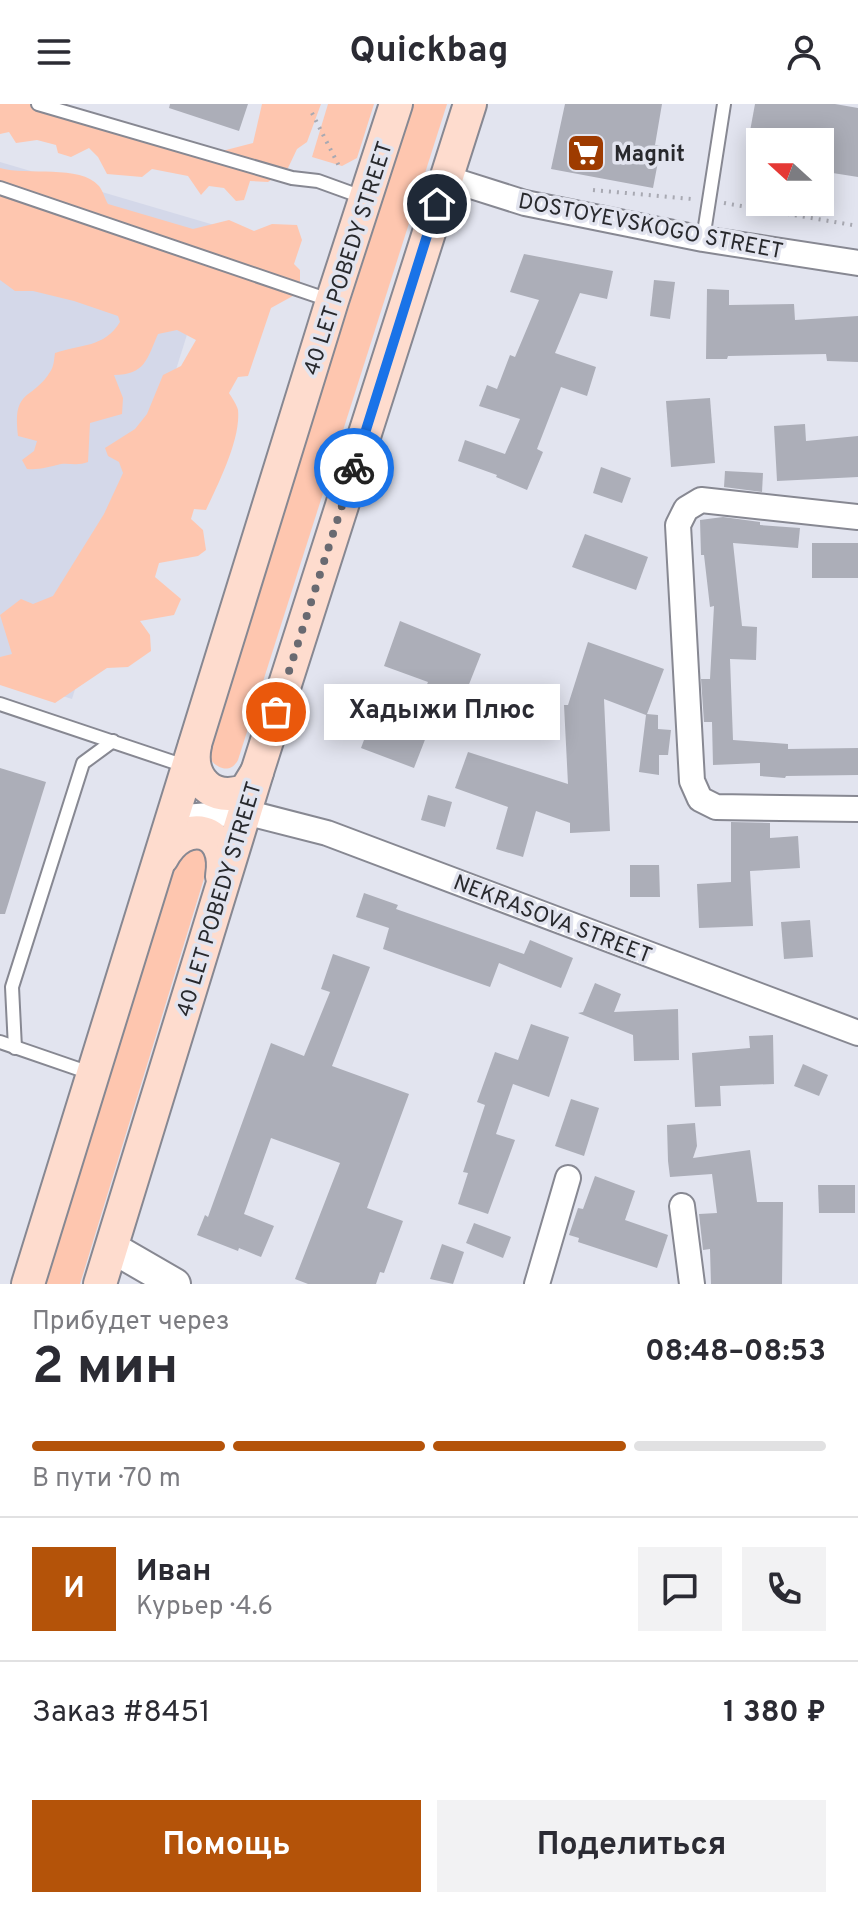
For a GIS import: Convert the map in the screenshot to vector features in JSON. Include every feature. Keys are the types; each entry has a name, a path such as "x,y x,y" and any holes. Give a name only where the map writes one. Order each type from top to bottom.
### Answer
{"main road":[{"name":"40 LET POBEDY STREET","path":"28,1284 332,301 355,188 396,104"},
{"name":"40 LET POBEDY STREET","path":"100,1284 258,769 470,104"},
{"path":"192,755 198,777 216,792 227,796 246,790 258,769"},
{"path":"158,865 176,838 198,832 211,836 219,842 222,851 224,865 220,891"}],"street":[{"name":"DOSTOYEVSKOGO STREET","path":"446,178 525,203 703,239 858,263"},
{"path":"858,517 701,500 686,509 678,525 692,781 700,799 716,807 858,809"},
{"name":"NEKRASOVA STREET","path":"173,818 245,812 327,833 858,1033"},
{"path":"537,1284 568,1178"},
{"path":"682,1206 692,1284"},
{"path":"111,1247 175,1284"}],"lane":[{"path":"38,104 57,106 292,178 355,188"},
{"path":"703,239 724,104"},
{"path":"0,188 332,301"},
{"path":"0,704 113,741 192,755"},
{"path":"15,1048 12,987 78,778 83,763 113,741"},
{"path":"0,1042 93,1074"}],"path":[{"path":"312,113 355,188"}],"shaded area":[{"path":"0,104 67,104 71,110 189,152 226,150 253,143 262,104 321,104 307,142 297,149 288,168 268,182 250,181 244,200 236,201 224,188 209,186 201,195 188,176 152,169 142,177 107,174 89,148 71,157 58,153 56,145 37,140 16,143 9,132 0,134"},
{"path":"328,104 374,104 357,158 342,166 312,157"},
{"path":"414,104 447,104 238,760 230,768 220,768 206,751"},
{"path":"0,162 221,227 72,699 0,676"},
{"path":"0,168 79,175 99,186 108,204 193,229 229,220 254,231 272,224 297,225 302,240 294,264 300,270 300,292 271,308 248,376 238,377 229,393 238,410 232,448 206,510 194,509 191,519 203,530 206,550 198,556 159,563 155,577 181,599 174,615 140,621 150,635 151,651 128,667 107,668 55,703 0,685 0,657 12,654 0,615 21,599 33,604 53,596 104,514 123,473 119,462 108,456 105,448 135,429 147,414 163,375 181,366 196,340 177,330 158,334 139,369 114,375 123,398 122,414 90,423 88,462 27,469 22,460 34,451 37,441 18,436 21,402 50,372 55,353 99,341 107,337 120,322 118,316 74,301 33,291 15,291 0,280"},
{"path":"189,846 205,854 206,872 80,1284 40,1284 171,862"}],"building":[{"path":"170,104 248,104 239,131 169,108"},
{"path":"565,104 662,104 655,145 661,146 653,188 551,169"},
{"path":"755,104 835,104 858,108 858,177 834,173 834,128 751,128"},
{"path":"524,254 613,271 607,299 580,293 555,353 596,367 587,396 561,387 537,449 543,452 527,490 458,461 465,440 505,454 520,419 479,406 487,385 497,389 510,355 515,357 539,300 510,292"},
{"path":"654,280 675,282 670,319 650,316"},
{"path":"707,289 729,290 729,305 794,304 795,320 858,316 858,362 827,361 826,354 706,359"},
{"path":"710,398 715,463 671,467 666,401"},
{"path":"805,424 806,441 858,436 858,477 777,481 774,426"},
{"path":"601,467 631,478 622,503 593,493"},
{"path":"725,471 763,473 762,492 724,487"},
{"path":"723,517 760,522 760,525 800,528 798,548 733,543 742,626 757,627 756,660 730,659 733,740 788,744 788,749 858,748 858,775 785,778 760,776 760,763 713,765 712,722 704,722 701,679 710,679 714,606 710,607 704,555 701,555 700,520"},
{"path":"585,534 648,557 636,590 572,567"},
{"path":"812,543 858,543 858,578 812,578"},
{"path":"400,621 481,654 464,697 458,695 446,724 433,719 414,768 361,748 374,713 409,726 428,682 384,666"},
{"path":"588,642 664,669 647,714 658,715 658,729 671,730 668,755 659,755 659,775 639,772 646,715 604,699 610,831 570,833 570,823 536,811 523,857 496,849 508,807 455,788 468,752 568,784 564,705 568,705"},
{"path":"0,768 46,782 5,914 0,914"},
{"path":"428,795 452,802 445,827 421,820"},
{"path":"731,822 770,823 770,838 798,836 800,868 750,871 753,926 699,928 697,884 731,882"},
{"path":"630,865 659,865 660,897 630,897"},
{"path":"364,893 398,905 396,909 524,954 530,940 573,958 561,988 499,963 490,987 383,949 389,928 356,917"},
{"path":"810,920 813,957 784,959 781,922"},
{"path":"333,954 370,967 332,1066 409,1094 367,1208 403,1221 384,1273 380,1272 376,1284 308,1284 295,1279 340,1163 271,1138 244,1214 274,1226 261,1257 197,1235 205,1215 208,1217 271,1043 304,1056 330,992 321,989"},
{"path":"595,983 621,994 614,1012 678,1009 679,1060 634,1061 633,1035 578,1013 583,1012"},
{"path":"531,1024 569,1037 549,1097 513,1084 496,1134 515,1140 488,1214 458,1204 468,1173 463,1172 485,1105 477,1102 495,1052 518,1060"},
{"path":"773,1035 774,1084 720,1086 721,1106 695,1107 692,1053 750,1048 749,1036"},
{"path":"803,1064 828,1075 819,1096 794,1086"},
{"path":"571,1099 599,1108 584,1156 555,1146"},
{"path":"695,1123 697,1146 693,1158 750,1150 757,1202 783,1202 782,1284 711,1284 710,1249 703,1250 699,1214 717,1213 712,1174 670,1177 668,1161 667,1125"},
{"path":"595,1176 635,1191 625,1220 668,1235 657,1268 578,1242 579,1238 569,1235 578,1208 583,1209"},
{"path":"818,1185 855,1185 855,1213 819,1213"},
{"path":"474,1223 511,1237 503,1258 466,1243"},
{"path":"442,1244 464,1252 453,1284 430,1279"}],"way so far":[{"path":"276,712 354,468"}],"place":[{"name":"Magnit","path":"586,153"},
{"name":"Хадыжи Плюс","path":"276,712"}],"route":[{"path":"354,468 437,204"}]}
